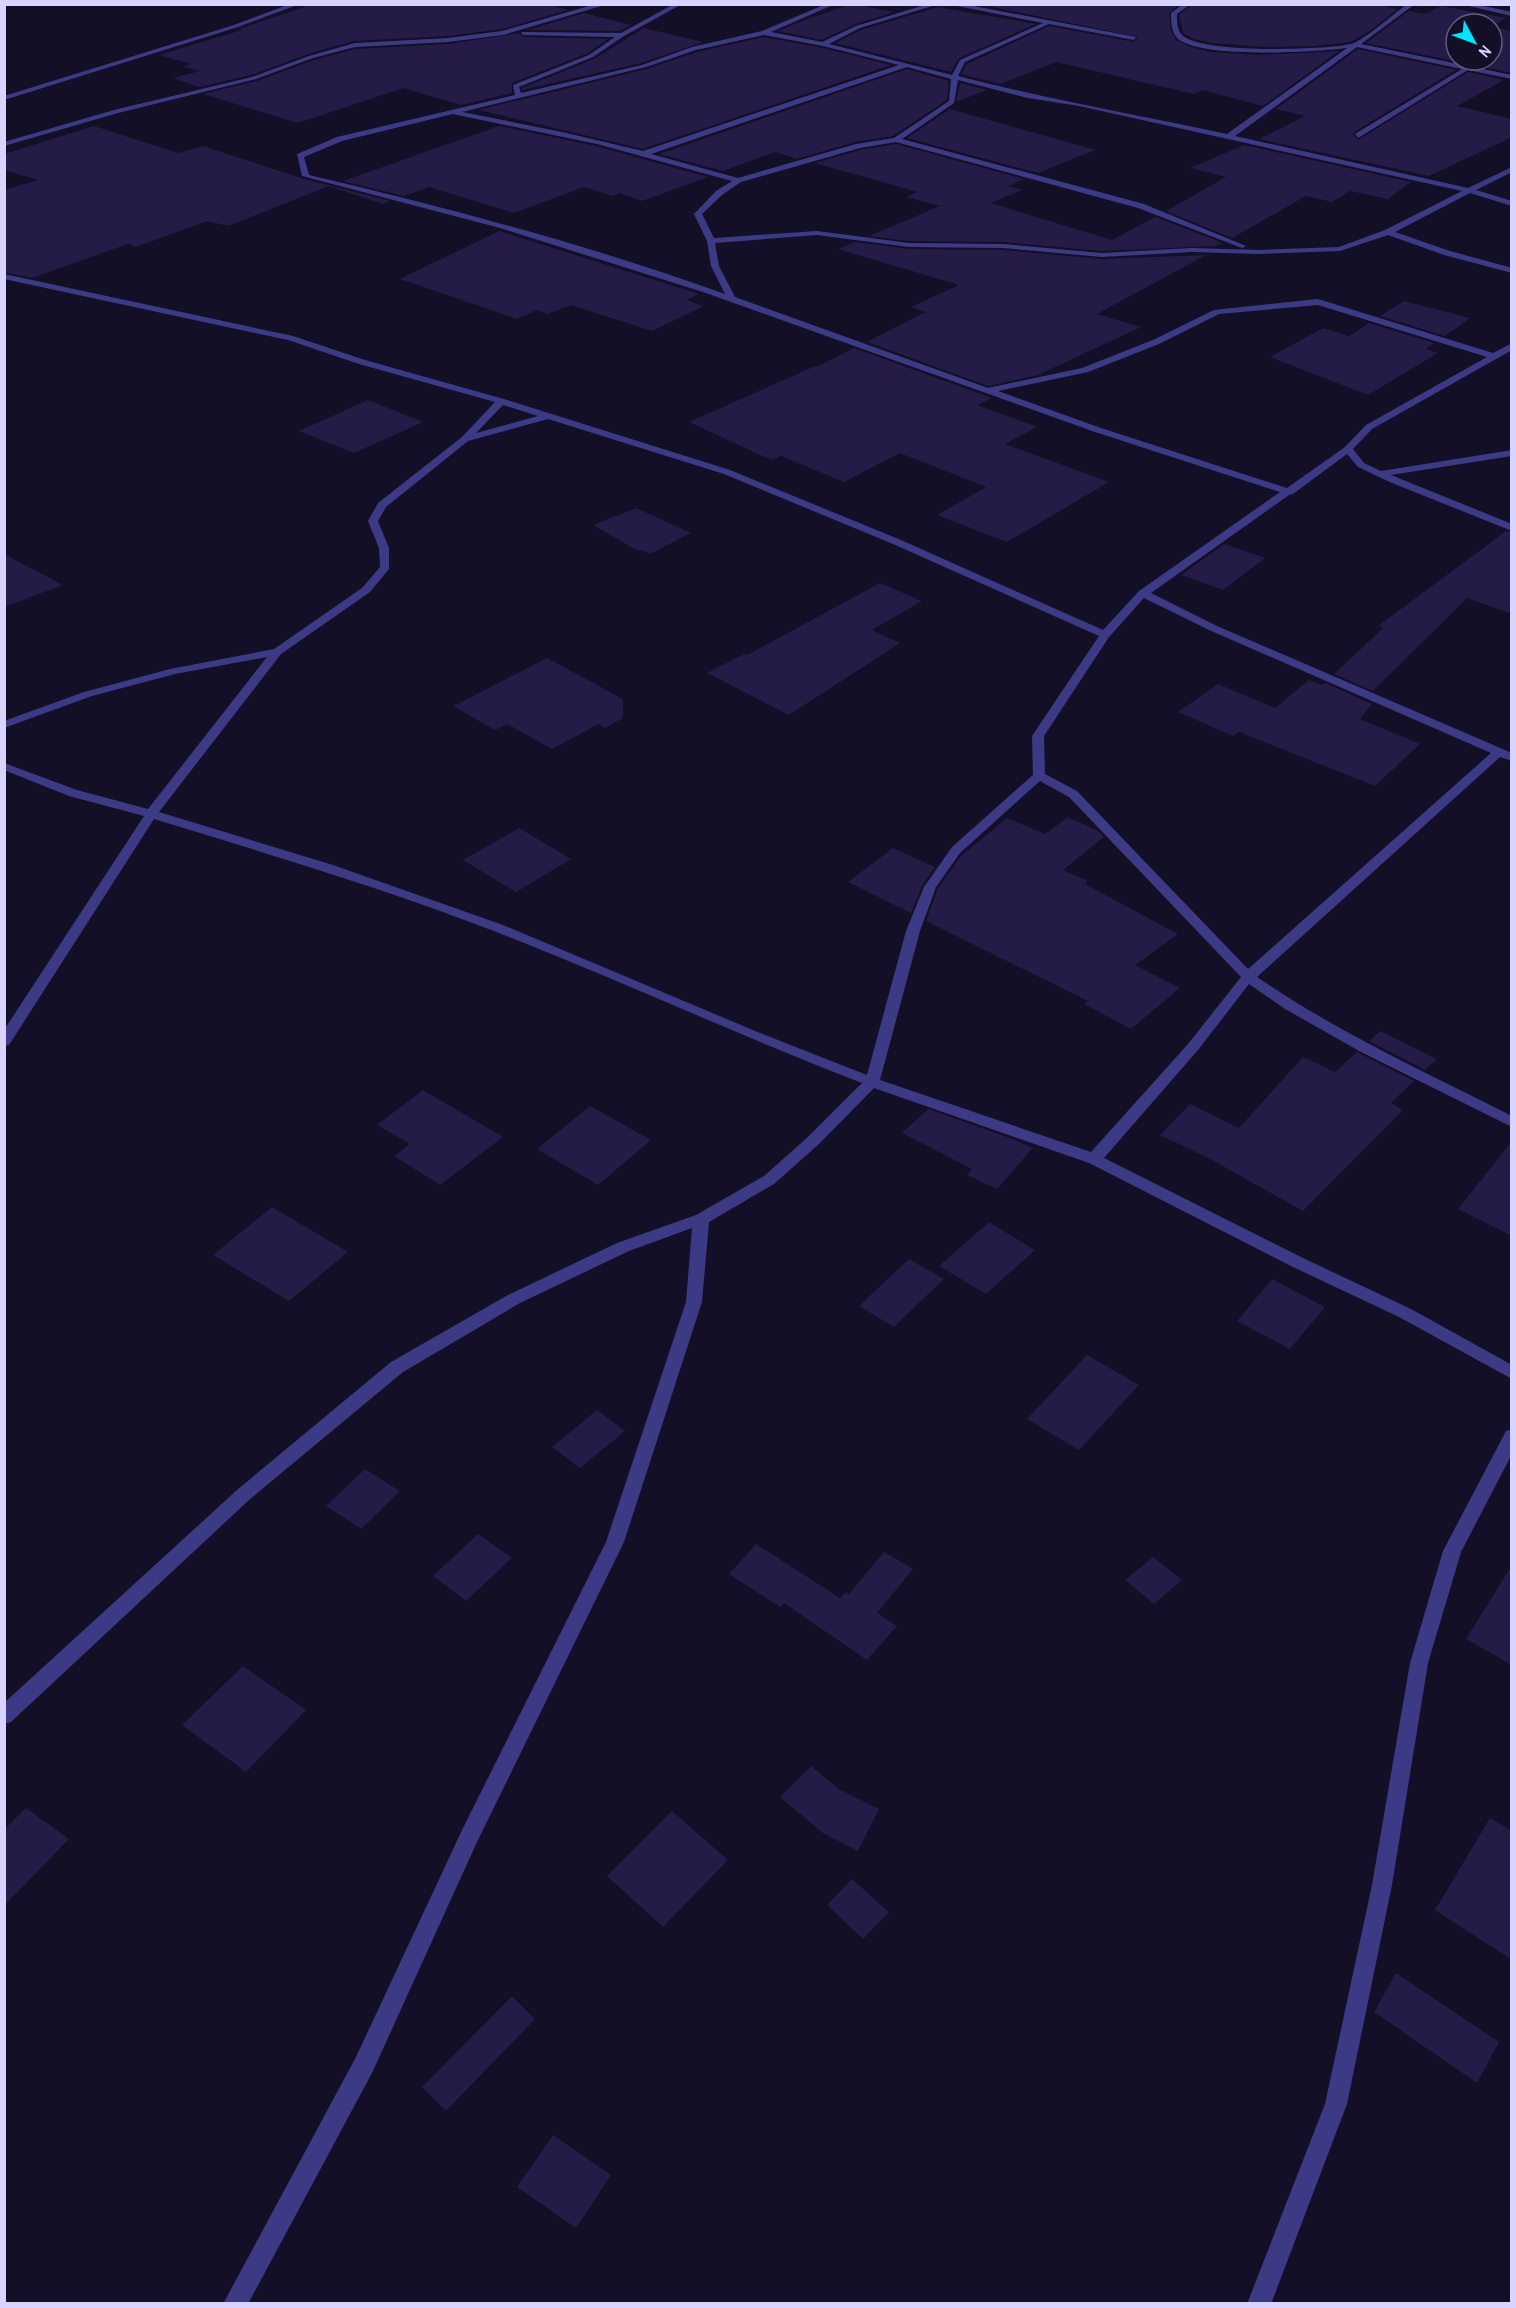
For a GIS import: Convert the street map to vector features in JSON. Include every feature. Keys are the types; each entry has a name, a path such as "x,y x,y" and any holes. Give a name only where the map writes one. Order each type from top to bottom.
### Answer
{"street":[{"path":"4,99 182,40 236,26 297,4"},
{"path":"503,33 606,4"},
{"path":"519,96 515,86 591,56 622,35 679,4"},
{"path":"832,4 764,33 694,48 644,66 447,111 329,142 300,156 306,176 416,202 503,226 732,300 1135,443 1290,492"},
{"path":"823,44 858,27 936,4"},
{"path":"950,4 1046,24 1134,38"},
{"path":"1188,4 1174,13 1174,26 1180,38 1195,44 1241,51 1325,49 1358,45 1444,63"},
{"path":"1230,136 1412,4"},
{"path":"1462,4 1512,14"},
{"path":"896,140 952,102 955,76 962,61 1046,24"},
{"path":"4,144 116,111 254,78 311,57 355,45 448,40 503,33 622,35"},
{"path":"764,33 823,44 1028,96 1079,104 1230,136 1470,191 1512,204"},
{"path":"646,153 908,65"},
{"path":"1358,136 1461,72"},
{"path":"1487,72 1512,77"},
{"path":"447,111 511,122 646,153 738,180"},
{"path":"732,300 715,266 711,241 698,214 719,193 738,180 860,146 896,140 1141,206 1176,218 1212,236 1259,252"},
{"path":"711,241 817,233 909,245 1003,246 1102,255 1192,250 1259,252 1340,249 1388,231 1512,169"},
{"path":"1388,231 1447,253 1512,271"},
{"path":"4,276 290,338 362,362 501,401 727,472 897,542 1106,635"},
{"path":"987,391 1085,370 1156,342 1217,312 1318,302 1494,356"},
{"path":"4,1716 243,1495 397,1367 514,1299 623,1247 701,1219 769,1180 872,1082 913,931 930,887 956,850 1039,776 1038,736 1106,635 1143,593 1290,492 1348,449 1369,427 1512,346"},
{"path":"4,1042 151,814 277,652 366,590 385,567 384,548 373,521 382,505 465,439 501,401"},
{"path":"465,439 547,416"},
{"path":"1348,449 1361,465 1512,528"},
{"path":"1380,474 1512,453"},
{"path":"1143,593 1213,628 1512,758"},
{"path":"4,725 88,694 174,671 277,652"},
{"path":"1094,1159 1193,1047 1248,977 1498,753"},
{"path":"4,766 74,793 328,868 498,928 755,1036 872,1082 1094,1159 1299,1263 1405,1313 1512,1373"},
{"path":"1039,776 1073,794 1248,977 1290,1006 1366,1049 1512,1122"},
{"path":"235,2304 364,2065 470,1835 615,1542 694,1302 701,1219"},
{"path":"1259,2304 1336,2104 1382,1885 1419,1663 1452,1551 1512,1436"}],"building":[{"path":"313,4 547,4 568,10 502,29 448,36 354,41 308,54 251,75 199,87 173,78 200,71 183,67 191,64 159,55 242,30 239,29"},
{"path":"852,4 894,12 855,24 822,40 778,31 807,19"},
{"path":"978,4 1179,4 1169,13 1171,31 1176,40 1191,47 1210,52 1259,55 1339,51 1263,106 1202,90 1194,94 1056,62 1001,84 961,74 967,64 1049,26 1134,42 1138,37"},
{"path":"1193,4 1374,4 1397,9 1370,31 1350,42 1316,46 1264,47 1213,43 1194,39 1183,33 1179,15"},
{"path":"1441,6 1474,12 1444,12 1444,59 1366,43 1409,11 1425,14"},
{"path":"938,7 1036,24 959,58 951,72 835,43 861,30"},
{"path":"584,13 631,25 620,31 528,30"},
{"path":"644,28 703,42 641,63 522,90 522,88 594,59"},
{"path":"1504,29 1512,31 1512,73 1504,71"},
{"path":"519,33 523,37 608,39 588,53 512,83 512,93 461,105 403,88 298,123 203,94 257,81 314,60 355,49 448,44"},
{"path":"764,37 823,48 891,65 643,149 478,110 647,69 697,52"},
{"path":"1358,49 1444,67 1444,72 1453,72 1354,132 1353,135 1358,140 1468,72 1504,80 1457,106 1512,119 1512,137 1429,176 1259,139 1305,116 1276,109"},
{"path":"907,69 949,81 947,100 893,136 855,142 797,159 775,152 723,171 659,154"},
{"path":"960,83 987,90 956,102"},
{"path":"950,109 1095,150 1038,173 907,138"},
{"path":"94,126 178,153 203,146 301,178 390,201 383,204 329,186 228,226 207,221 136,247 128,244 32,278 4,272 4,190 38,180 4,170 4,154"},
{"path":"499,126 596,146 708,177 642,201 620,193 613,196 584,187 514,213 429,187 404,196 343,181"},
{"path":"896,144 1024,179 1008,186 1022,190 991,203 1112,240 1155,217 1223,243 1216,246 1102,251 1003,242 909,241 869,236 940,206 906,197 917,192 815,163 860,150"},
{"path":"1244,145 1411,182 1388,199 1350,191 1332,202 1306,196 1232,238 1166,211 1226,177 1190,168"},
{"path":"499,231 699,294 686,300 704,306 652,331 571,305 547,314 537,310 517,319 400,279"},
{"path":"854,242 909,249 1003,250 1102,259 1206,255 1097,314 1141,327 1038,375 988,386 867,342 925,312 911,307 959,285 838,249"},
{"path":"1404,301 1470,318 1445,336 1380,316"},
{"path":"1369,323 1434,343 1426,349 1438,353 1368,395 1270,357 1323,328 1349,336"},
{"path":"854,348 992,398 977,405 1037,427 1005,444 1109,482 1007,542 937,515 986,487 900,453 844,482 781,456 771,460 689,422 817,367"},
{"path":"368,400 423,422 354,453 299,431"},
{"path":"636,508 691,533 650,554 638,551 593,525"},
{"path":"1506,531 1512,533 1512,614 1467,598 1373,691 1334,674 1383,628 1378,626"},
{"path":"1224,544 1265,558 1223,590 1181,575"},
{"path":"4,554 63,585 4,607"},
{"path":"880,583 922,601 872,630 900,643 789,715 707,673 744,654 747,655"},
{"path":"547,658 623,699 623,718 605,728 599,724 552,749 507,724 495,730 453,706"},
{"path":"1309,680 1322,685 1325,683 1372,704 1360,719 1420,744 1375,786 1239,732 1233,736 1178,712 1218,684 1275,708"},
{"path":"1068,817 1098,831 1104,837 1063,870 1088,881 1085,884 1178,934 1135,965 1180,988 1131,1029 1084,1004 1088,1001 926,921 938,888 961,856 1007,818 1045,834"},
{"path":"519,828 571,859 516,892 463,860"},
{"path":"893,848 935,867 922,886 911,913 848,882"},
{"path":"1380,1031 1437,1059 1425,1070 1369,1041"},
{"path":"1357,1052 1414,1081 1391,1103 1403,1110 1303,1211 1212,1160 1160,1135 1190,1104 1239,1128 1303,1057 1335,1072"},
{"path":"423,1090 503,1137 440,1185 394,1156 410,1144 377,1125"},
{"path":"590,1106 651,1140 598,1185 537,1149"},
{"path":"928,1109 1033,1148 997,1189 967,1175 972,1169 902,1133"},
{"path":"1512,1141 1512,1236 1458,1209"},
{"path":"272,1207 348,1252 289,1301 213,1255"},
{"path":"989,1222 1035,1250 986,1294 939,1266"},
{"path":"909,1259 944,1279 894,1327 859,1306"},
{"path":"1272,1279 1325,1307 1290,1349 1237,1321"},
{"path":"1087,1355 1139,1385 1079,1450 1027,1419"},
{"path":"597,1410 625,1431 580,1468 552,1447"},
{"path":"365,1469 400,1491 361,1529 326,1506"},
{"path":"478,1534 512,1558 466,1601 433,1576"},
{"path":"756,1544 840,1598 846,1592 849,1594 884,1552 913,1569 877,1613 897,1626 867,1660 784,1603 780,1607 729,1574"},
{"path":"1153,1557 1182,1580 1154,1604 1125,1580"},
{"path":"1512,1565 1512,1665 1466,1639"},
{"path":"243,1666 306,1710 246,1772 182,1725"},
{"path":"811,1766 839,1789 879,1809 858,1851 823,1833 780,1797"},
{"path":"26,1808 69,1839 4,1906 4,1830"},
{"path":"672,1811 728,1860 663,1927 607,1876"},
{"path":"1490,1818 1512,1831 1512,1960 1435,1910"},
{"path":"852,1879 889,1912 863,1939 827,1905"},
{"path":"1396,1973 1499,2042 1477,2083 1374,2012"},
{"path":"512,1996 535,2019 446,2111 422,2087"},
{"path":"553,2135 611,2175 576,2228 517,2187"}]}
